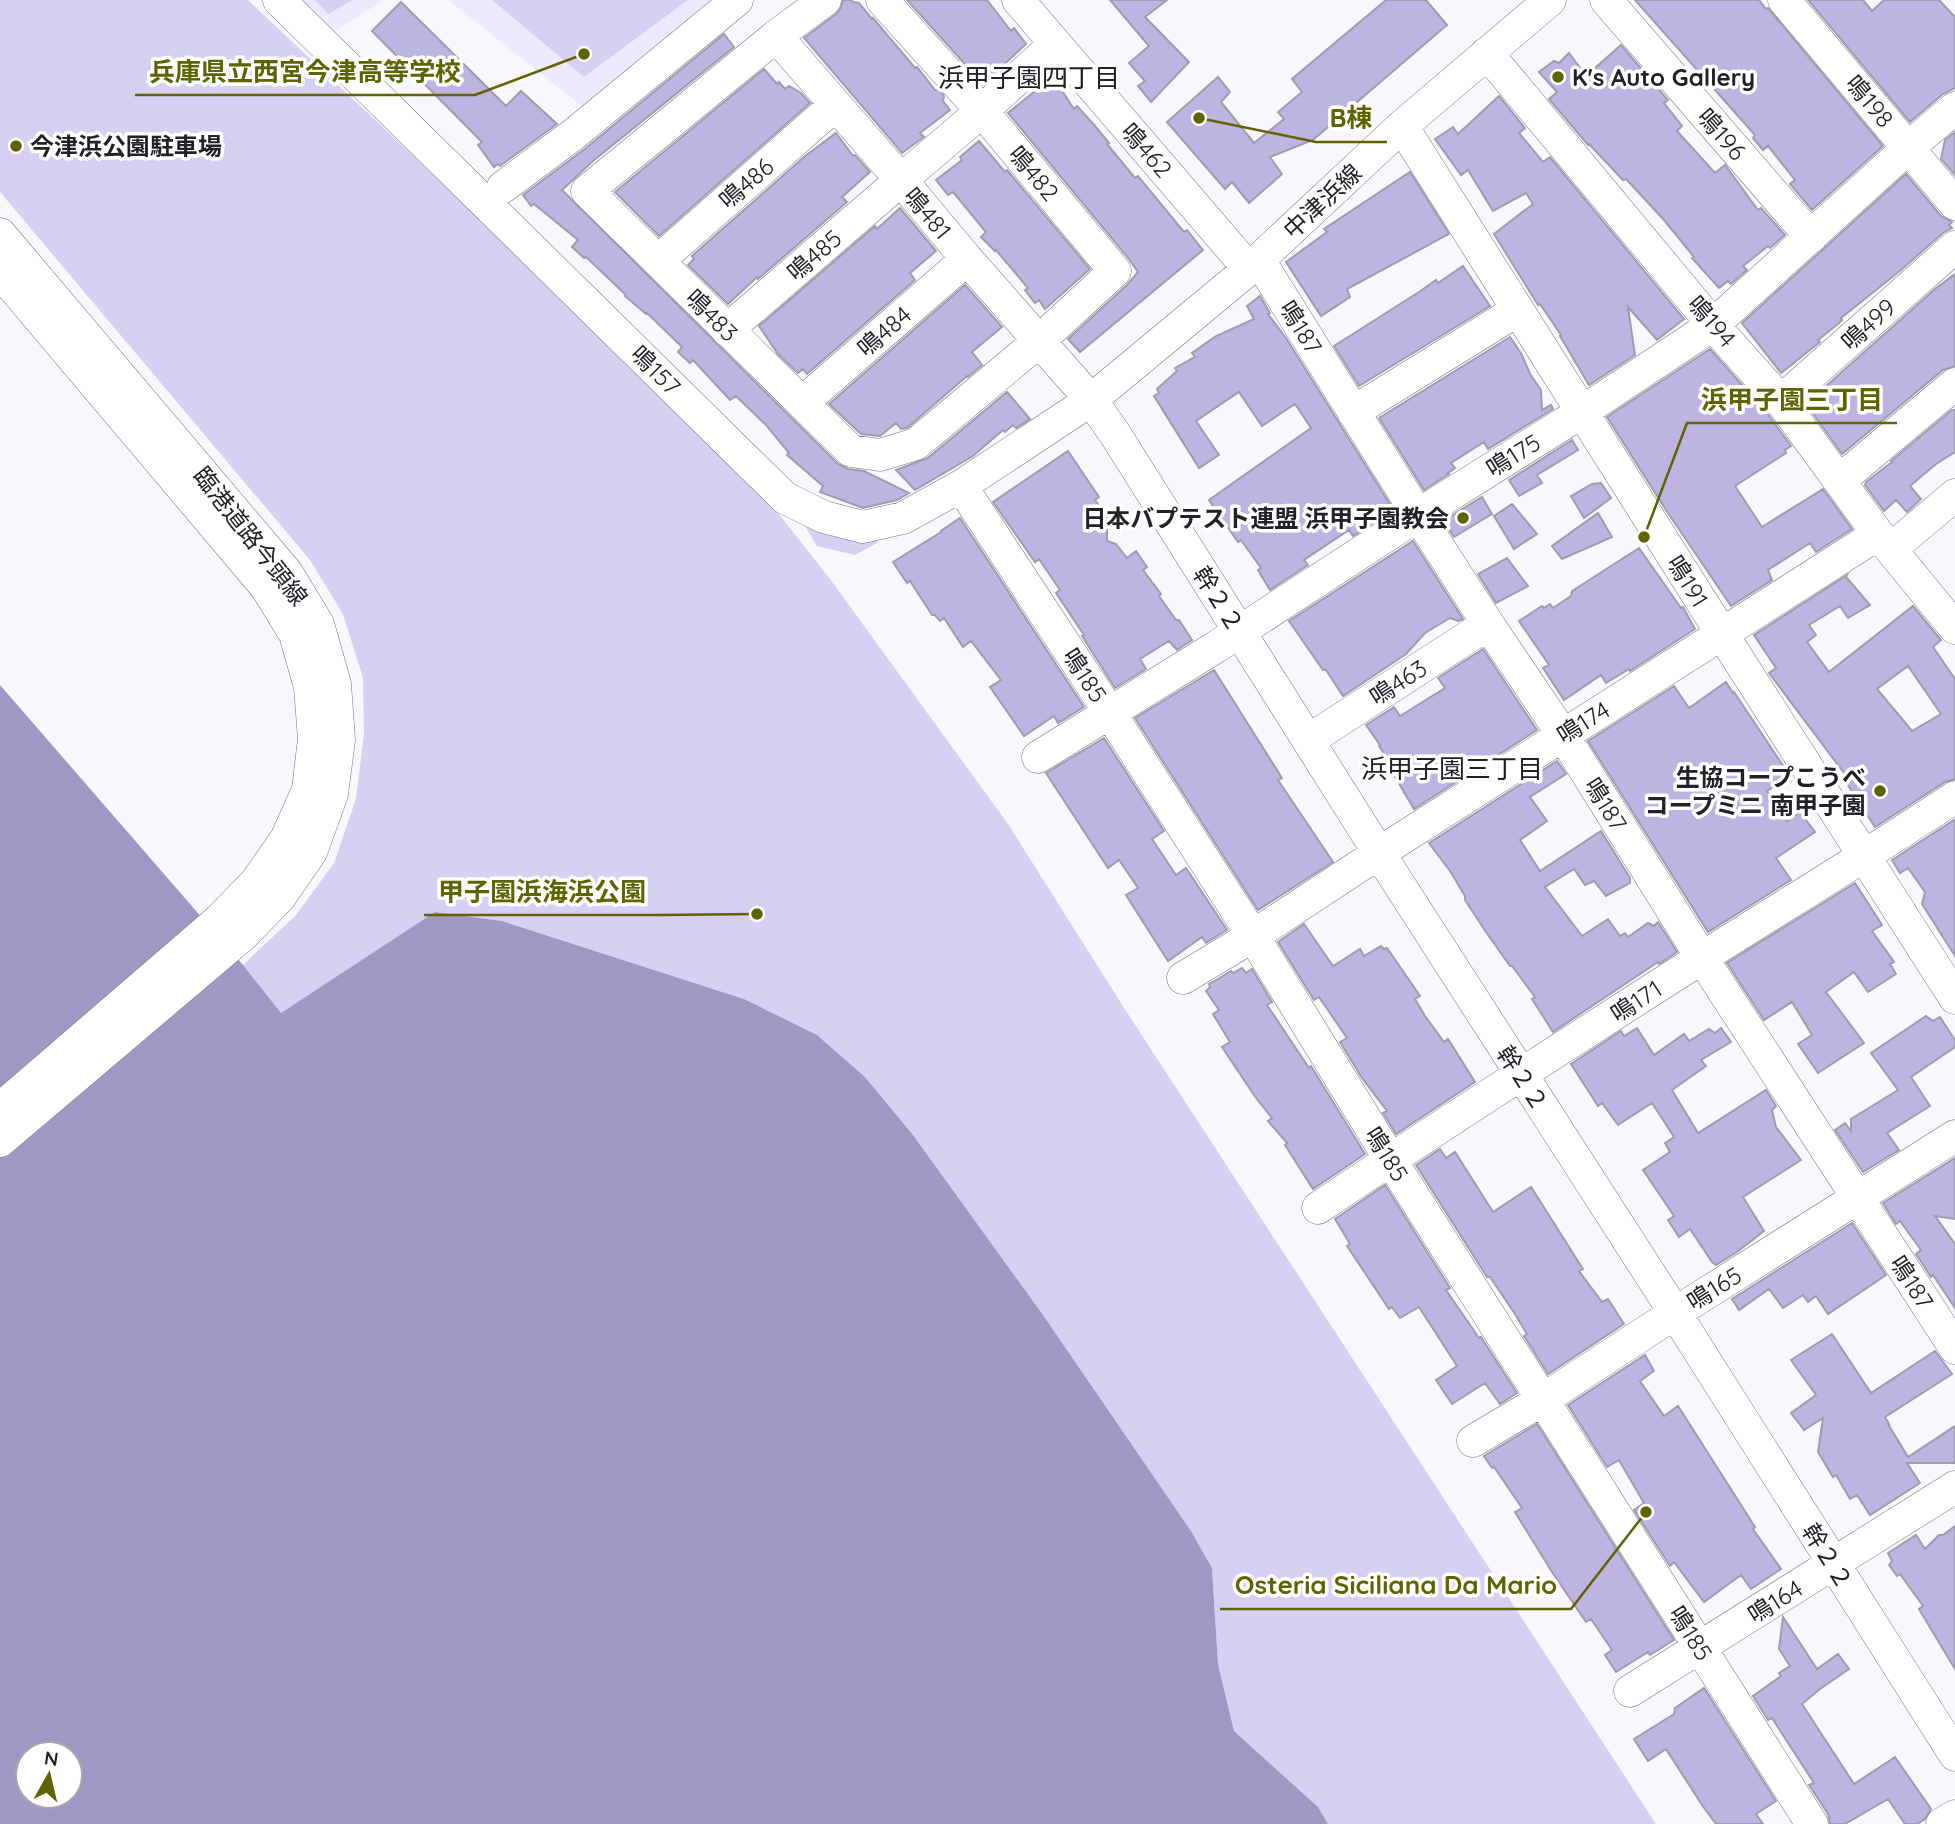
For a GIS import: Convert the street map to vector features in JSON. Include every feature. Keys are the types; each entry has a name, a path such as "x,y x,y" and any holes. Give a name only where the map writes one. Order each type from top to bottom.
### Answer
{"street":[{"name":"鳴157","path":"279,0 785,498 824,517 863,527 904,518 961,486 1091,400"},
{"path":"825,0 776,36 901,180"},
{"name":"鳴482","path":"882,0 982,111 1115,271 1039,341"},
{"name":"鳴462","path":"1018,0 1254,264"},
{"name":"中津浜線","path":"1091,400 1254,264 1402,126 1550,0"},
{"name":"鳴196","path":"1606,0 1811,237"},
{"name":"鳴198","path":"1784,0 1955,204"},
{"path":"503,187 573,134 727,8 752,56"},
{"name":"鳴483","path":"776,36 587,191 851,451 880,455 916,444 1039,341"},
{"name":"鳴481","path":"1055,44 901,180 1091,400"},
{"name":"鳴194","path":"1488,53 1713,325 1781,401 1885,542 1955,628"},
{"name":"鳴486","path":"658,261 835,105"},
{"name":"鳴175","path":"1038,757 1582,412 1713,325 1955,108"},
{"name":"鳴191","path":"1402,126 1955,998"},
{"name":"鳴485","path":"727,330 901,180"},
{"name":"臨港道路今頭線","path":"0,234 287,573 318,624 335,684 339,740 332,794 311,852 279,897 232,927 0,1109"},
{"name":"鳴499","path":"1781,401 1955,247"},
{"name":"鳴484","path":"802,403 967,259"},
{"name":"鳴187","path":"1254,264 1563,735 1702,958 1955,1348"},
{"name":"臨港道路今頭線","path":"0,272 266,587 295,634 310,687 314,740 308,790 286,839 256,882 232,927 0,1141"},
{"path":"1353,412 1518,310"},
{"path":"1840,481 1955,384"},
{"name":"幹２２","path":"1091,400 1955,1755"},
{"name":"鳴185","path":"961,486 1253,936 1390,1159 1812,1824"},
{"name":"鳴174","path":"1182,978 1253,936 1722,634 1885,542 1955,495"},
{"name":"鳴463","path":"1308,740 1488,624"},
{"name":"鳴171","path":"1318,1208 1390,1159 1955,797"},
{"name":"鳴165","path":"1474,1441 1955,1136"},
{"name":"鳴164","path":"1630,1691 1955,1487"},
{"path":"1942,1824 1955,1816"}],"shaded area":[{"path":"0,0 248,0 479,218 771,504 830,579 1008,824 1126,1011 1656,1824 1328,1824 1318,1807 1234,1731 1218,1664 1212,1568 1191,1531 1043,1315 913,1135 865,1077 817,1035 744,999 502,921 436,912 281,1014 243,965 296,915 334,863 356,799 364,734 363,678 343,614 310,560 0,192"},
{"path":"296,0 384,0 331,34"},
{"path":"315,0 353,0 328,14"},
{"path":"448,0 720,0 584,108"},
{"path":"492,0 688,0 584,77"},
{"path":"802,521 834,532 879,542 855,555 817,546"},
{"path":"0,685 243,965 281,1013 435,912 502,921 744,999 817,1035 865,1077 913,1135 1043,1315 1191,1531 1212,1568 1218,1664 1234,1731 1318,1807 1328,1824 0,1824"}],"building":[{"path":"843,0 859,3 935,90 939,90 950,110 920,133 924,137 902,153 804,38 836,14"},
{"path":"907,0 987,0 1011,31 1014,28 1026,44 983,84"},
{"path":"1110,0 1167,0 1145,17 1189,62 1151,102 1138,86 1145,81 1129,63 1149,46"},
{"path":"1386,0 1426,0 1447,25 1313,140 1270,157 1282,174 1249,203 1232,182 1225,189 1167,122 1218,77 1230,92 1221,102 1254,143 1284,119 1278,112 1302,92 1292,79"},
{"path":"1635,0 1759,0 1883,146 1812,210 1790,184 1795,180 1768,146 1763,150 1753,138 1755,135"},
{"path":"1808,0 1863,0 1872,11 1884,0 1939,0 1955,17 1955,88 1943,94 1910,122"},
{"path":"401,2 506,106 521,91 557,124 500,166 498,164 494,167 478,145 482,142 372,31"},
{"path":"724,34 734,47 593,161 562,190 838,464 848,469 864,471 909,493 897,500 863,508 820,492 823,486 787,455 789,453 767,426 736,396 730,400 693,360 690,363 678,352 682,347 572,247 578,240 534,204 531,206 523,195 586,148"},
{"path":"1621,45 1668,100 1664,103 1682,126 1677,131 1715,173 1725,165 1758,210 1761,208 1785,235 1743,266 1747,270 1731,284 1728,281 1719,288 1692,258 1694,257 1664,220 1626,179 1623,180 1588,145 1549,99 1557,92 1539,72 1554,61 1559,63 1569,53 1586,76"},
{"path":"764,69 777,84 779,82 785,89 789,86 801,93 810,103 659,236 615,192"},
{"path":"1046,82 1058,85 1074,109 1077,106 1135,178 1138,176 1184,232 1187,230 1203,250 1080,352 1068,339 1138,272 1008,113"},
{"path":"1499,96 1525,128 1519,133 1543,162 1550,157 1684,319 1657,340 1628,307 1635,355 1589,385 1561,335 1540,304 1538,305 1494,234 1533,204 1526,193 1493,211 1468,170 1461,175 1435,139 1453,127 1458,134"},
{"path":"1955,132 1955,175 1941,159 1945,140"},
{"path":"836,133 853,156 870,172 842,197 847,202 728,304 688,265 694,259 692,256 804,157"},
{"path":"979,141 1005,172 1007,170 1090,269 1045,309 1039,300 1035,303 1025,290 1028,288 996,250 981,237 986,232 953,192 948,195 936,180 962,160 960,157"},
{"path":"1410,172 1449,234 1347,289 1350,297 1321,316 1286,262 1327,232 1324,229"},
{"path":"1906,174 1941,216 1952,222 1949,225 1952,228 1841,318 1839,323 1818,340 1820,342 1781,373 1742,323"},
{"path":"900,208 936,251 910,273 915,280 807,374 803,369 798,373 778,354 759,326 875,226 877,229"},
{"path":"1463,266 1490,306 1359,386 1334,346 1436,280 1438,283"},
{"path":"1955,274 1955,366 1943,370 1842,454 1806,404"},
{"path":"965,285 1002,327 972,352 982,365 907,428 901,429 896,423 880,436 861,434 829,404"},
{"path":"1260,296 1270,313 1268,314 1286,338 1393,509 1353,536 1349,530 1304,560 1308,565 1270,590 1258,570 1261,568 1241,540 1238,542 1209,500 1311,428 1295,404 1262,426 1239,392 1196,421 1219,455 1199,468 1154,396 1159,393 1157,389 1177,371 1175,368 1195,357 1192,353 1216,336 1254,319 1247,306"},
{"path":"1510,337 1541,390 1542,410 1551,405 1553,409 1488,449 1484,442 1451,463 1455,468 1449,474 1424,490 1379,418"},
{"path":"1710,349 1767,413 1791,446 1785,450 1786,453 1735,486 1762,527 1823,489 1852,529 1816,552 1810,543 1768,570 1772,580 1731,606 1607,417"},
{"path":"1007,392 1030,419 1016,428 1013,425 1005,432 1003,430 973,456 915,490 896,470 928,458"},
{"path":"1955,410 1955,452 1910,486 1921,499 1907,512 1896,500 1884,511 1865,485 1866,482"},
{"path":"1572,440 1578,450 1537,475 1542,483 1519,496 1509,480"},
{"path":"1068,451 1099,497 1095,500 1107,516 1107,541 1116,544 1127,558 1136,551 1147,567 1143,570 1161,594 1159,596 1192,640 1177,650 1169,641 1140,659 1146,669 1115,688 1056,593 1060,590 1039,559 1035,562 993,502"},
{"path":"1601,483 1611,498 1584,518 1571,496 1592,484"},
{"path":"1482,497 1492,514 1454,537 1443,521"},
{"path":"1512,504 1537,534 1514,549 1494,516"},
{"path":"1598,513 1612,537 1562,559 1552,546"},
{"path":"960,518 1084,707 1058,723 1054,716 1024,736 990,687 1001,680 971,641 963,647 944,618 940,621 932,615 910,581 907,583 893,562"},
{"path":"1413,541 1463,619 1458,621 1450,618 1425,633 1406,654 1343,696 1289,621"},
{"path":"1639,548 1681,608 1683,607 1695,629 1630,671 1629,669 1606,683 1601,675 1564,700 1543,668 1549,665 1519,621 1542,606 1544,608 1550,604 1553,608 1571,596 1572,591"},
{"path":"1507,558 1528,586 1496,603 1478,574"},
{"path":"1847,575 1870,605 1848,618 1840,606 1809,625 1816,635 1807,642 1829,672 1913,606 1941,640 1933,647 1955,679 1955,779 1945,782 1875,827 1844,779 1847,777 1769,673 1776,668 1754,635","holes":["1908,666 1941,714 1912,731 1877,689"]},
{"path":"1483,649 1537,730 1414,809 1391,770 1394,769 1366,725 1394,707 1400,716 1445,688 1438,678"},
{"path":"1214,670 1282,778 1278,780 1333,862 1258,910 1135,718"},
{"path":"1726,682 1790,776 1767,791 1787,821 1800,812 1815,832 1776,858 1791,880 1708,932 1588,741 1674,686 1689,708"},
{"path":"1104,738 1164,831 1152,839 1176,875 1186,868 1227,930 1206,943 1202,937 1168,961 1126,895 1138,888 1119,860 1108,868 1046,773"},
{"path":"1557,761 1566,774 1530,797 1547,821 1520,840 1540,871 1601,831 1630,878 1630,883 1606,896 1594,881 1585,885 1574,869 1545,887 1582,936 1608,919 1620,936 1625,933 1628,937 1648,923 1654,926 1658,922 1677,952 1553,1032 1532,999 1535,997 1486,932 1450,871 1429,843"},
{"path":"1954,820 1955,956 1922,904 1925,892 1908,868 1900,873 1892,860"},
{"path":"1855,883 1882,925 1872,931 1894,962 1890,964 1896,974 1868,992 1854,972 1826,992 1864,1043 1818,1073 1798,1044 1812,1035 1792,1002 1764,1020 1727,963"},
{"path":"1304,924 1333,966 1360,949 1364,956 1381,946 1387,948 1420,996 1415,999 1425,1016 1444,1042 1448,1039 1475,1082 1396,1134 1383,1113 1387,1111 1340,1042 1347,1038 1319,997 1314,1000 1278,942"},
{"path":"1242,968 1246,973 1252,969 1272,1002 1267,1005 1309,1068 1311,1066 1365,1154 1313,1189 1285,1145 1287,1143 1268,1121 1272,1118 1222,1047 1230,1042 1213,1014 1219,1010 1206,991 1210,987 1209,984"},
{"path":"1926,1016 1933,1021 1940,1017 1955,1040 1955,1047 1911,1077 1930,1106 1887,1133 1899,1150 1863,1172 1835,1130 1845,1123 1851,1131 1851,1119 1898,1090 1871,1053"},
{"path":"1637,1028 1654,1055 1684,1034 1689,1041 1709,1029 1715,1033 1721,1028 1731,1042 1701,1060 1706,1066 1672,1090 1698,1133 1766,1090 1776,1106 1772,1110 1776,1127 1801,1160 1743,1197 1764,1231 1716,1265 1690,1229 1679,1237 1668,1220 1674,1216 1643,1170 1670,1152 1665,1143 1674,1137 1652,1103 1618,1125 1602,1103 1598,1106 1571,1064 1621,1031 1624,1036"},
{"path":"1440,1149 1446,1158 1455,1152 1493,1212 1531,1187 1583,1269 1579,1271 1602,1302 1608,1299 1624,1324 1548,1374 1524,1336 1527,1334 1515,1314 1490,1277 1487,1277 1416,1165"},
{"path":"1955,1158 1955,1219 1935,1216 1955,1244 1955,1308 1916,1254 1921,1250 1900,1221 1896,1224 1883,1203"},
{"path":"1385,1185 1450,1288 1446,1290 1479,1338 1481,1337 1517,1393 1500,1404 1485,1383 1452,1404 1436,1380 1457,1366 1419,1307 1400,1318 1392,1307 1389,1309 1347,1246 1350,1244 1335,1219"},
{"path":"1852,1223 1886,1275 1828,1314 1816,1296 1808,1302 1803,1295 1783,1308 1769,1289 1739,1310 1732,1299"},
{"path":"1832,1334 1871,1393 1935,1351 1952,1374 1885,1417 1908,1457 1955,1426 1955,1463 1907,1463 1920,1483 1870,1515 1857,1495 1850,1499 1818,1452 1823,1418 1804,1430 1791,1413 1816,1395 1791,1360"},
{"path":"1645,1355 1654,1371 1640,1381 1664,1416 1678,1406 1755,1527 1753,1529 1781,1569 1751,1589 1741,1575 1704,1602 1674,1562 1670,1566 1634,1510 1644,1503 1619,1460 1607,1467 1568,1405"},
{"path":"1537,1424 1674,1640 1616,1672 1605,1655 1612,1650 1591,1619 1586,1622 1552,1572 1515,1512 1522,1508 1484,1456"},
{"path":"1955,1526 1955,1669 1919,1609 1923,1606 1900,1574 1897,1576 1889,1565 1892,1561 1888,1553 1916,1535 1925,1549 1939,1535"},
{"path":"1783,1617 1817,1669 1838,1654 1849,1669 1802,1704 1854,1784 1895,1757 1931,1809 1925,1819 1917,1824 1905,1824 1888,1799 1845,1824 1830,1824 1828,1814 1809,1785 1814,1783 1772,1718 1768,1720 1753,1696 1790,1666 1779,1649"},
{"path":"1704,1688 1776,1801 1756,1814 1763,1824 1716,1824 1666,1749 1648,1761 1634,1739 1674,1714 1675,1708"}],"place":[{"name":"兵庫県立西宮今津高等学校","path":"584,54"},
{"name":"K's Auto Gallery","path":"1558,77"},
{"name":"B棟","path":"1199,118"},
{"name":"今津浜公園駐車場","path":"16,146"},
{"name":"日本バプテスト連盟 浜甲子園教会","path":"1463,518"},
{"name":"浜甲子園三丁目","path":"1644,537"},
{"name":"生協コープこうべ コープミニ 南甲子園","path":"1880,791"},
{"name":"甲子園浜海浜公園","path":"757,914"},
{"name":"Osteria Siciliana Da Mario","path":"1646,1512"}],"district":[{"name":"浜甲子園四丁目","path":"1029,77"},
{"name":"浜甲子園三丁目","path":"1452,768"}]}
